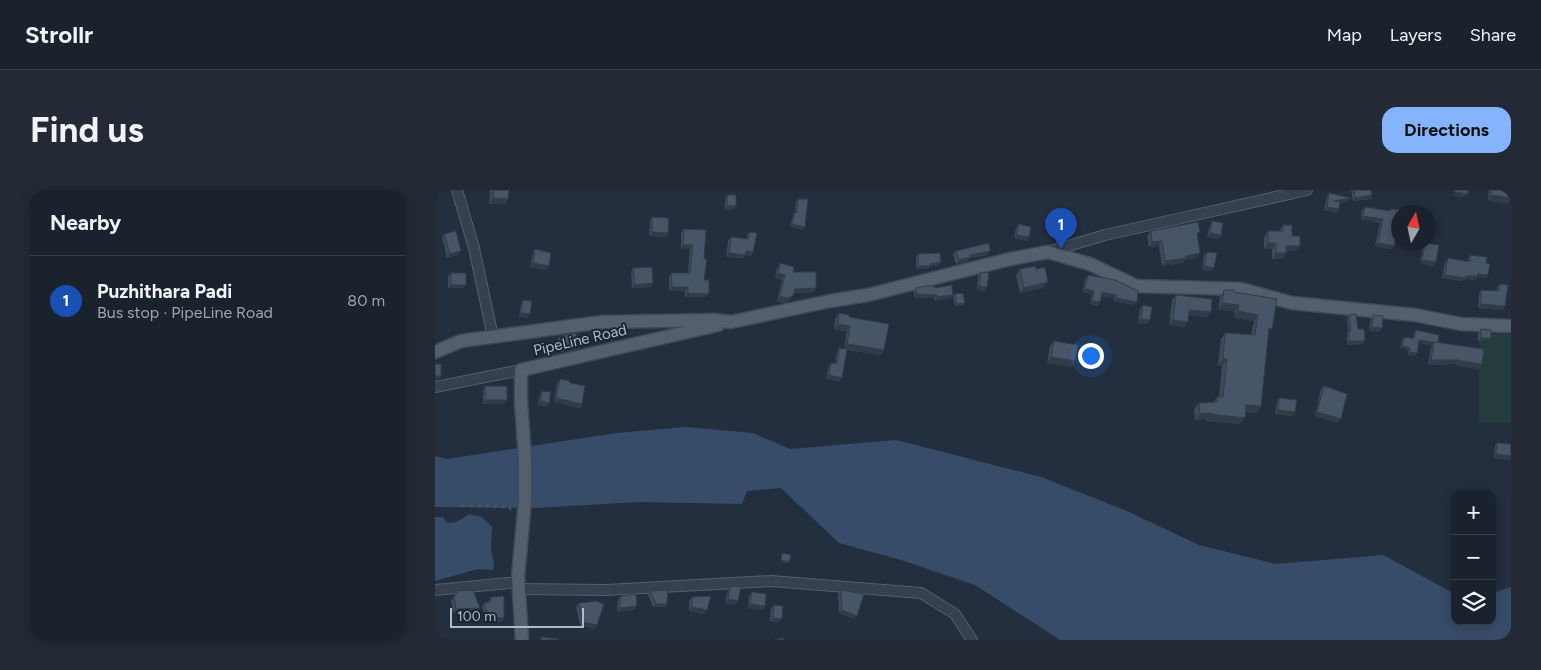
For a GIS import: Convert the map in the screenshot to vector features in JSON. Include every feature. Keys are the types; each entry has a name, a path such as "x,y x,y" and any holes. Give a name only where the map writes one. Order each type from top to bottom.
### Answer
{"main road":[{"path":"1048,252 1090,264 1136,286 1241,289 1292,303 1415,315 1461,324 1511,326"},
{"name":"PipeLine Road","path":"521,370 830,300 868,295 1010,259 1048,252"},
{"path":"435,352 461,341 602,322 705,320 731,322"},
{"path":"521,370 525,460 525,500 519,586 522,640"}],"street":[{"path":"457,190 474,248 493,337"},
{"path":"1048,252 1124,231 1307,190"},
{"name":"PipeLine Road","path":"435,387 521,370"},
{"path":"435,590 519,586 606,590 771,581 921,593 955,614 972,640"}],"path":[{"path":"461,506 510,507 510,509 513,509"}],"green space":[{"path":"1479,332 1511,334 1511,423 1479,423"}],"water":[{"path":"686,427 753,433 790,449 896,440 1041,477 1127,511 1199,545 1276,564 1383,555 1451,592 1451,625 1496,625 1496,592 1511,587 1511,640 1060,640 975,585 901,560 839,543 781,488 747,491 742,504 639,502 536,508 435,507 435,456 447,459 616,433"},
{"path":"470,514 482,517 492,527 491,550 494,563 493,570 478,569 435,581 435,517 443,517 447,523 456,522"}],"building":[{"path":"435,190 439,190 438,196 435,196"},
{"path":"494,190 509,190 508,199 493,198"},
{"path":"1354,190 1371,190 1372,195 1355,198"},
{"path":"1455,190 1468,190 1468,194 1455,192"},
{"path":"1492,190 1511,190 1511,198 1491,195"},
{"path":"1329,193 1351,198 1333,201 1340,202 1339,209 1327,207"},
{"path":"727,195 736,195 736,206 727,206"},
{"path":"798,199 808,199 805,227 792,224 795,212 797,213"},
{"path":"1365,207 1390,211 1391,209 1391,245 1378,243 1383,219 1363,216"},
{"path":"652,217 669,218 668,233 652,232"},
{"path":"1212,221 1223,223 1221,235 1210,233"},
{"path":"1198,222 1200,232 1197,233 1200,253 1186,256 1186,258 1165,261 1162,241 1152,242 1151,231"},
{"path":"1019,224 1031,227 1029,237 1016,235"},
{"path":"1283,225 1292,225 1292,236 1300,236 1300,246 1286,246 1286,253 1276,253 1276,243 1268,243 1268,231 1283,231"},
{"path":"684,229 706,230 704,259 707,259 704,280 709,280 709,294 688,293 688,287 672,287 671,273 690,273 693,245 683,245"},
{"path":"456,231 461,251 450,254 444,234"},
{"path":"750,232 757,233 753,252 746,251 745,255 729,253 731,237 748,239"},
{"path":"989,243 990,251 970,255 971,257 959,260 956,251"},
{"path":"1436,245 1439,245 1436,262 1422,260 1424,250 1436,250"},
{"path":"535,249 551,253 549,266 533,263"},
{"path":"1207,252 1217,253 1214,268 1204,266"},
{"path":"940,253 941,262 930,264 930,266 918,266 918,254"},
{"path":"1470,255 1487,257 1486,263 1490,264 1488,275 1478,274 1478,276 1466,276 1466,278 1445,275 1448,258 1470,262"},
{"path":"780,263 794,267 793,272 816,272 816,288 795,289 793,296 786,298 780,296 785,275 778,273"},
{"path":"1036,266 1036,269 1045,267 1048,282 1024,288 1020,269"},
{"path":"652,267 653,283 635,285 633,268"},
{"path":"981,272 989,273 987,287 979,286"},
{"path":"451,273 466,273 466,285 451,285"},
{"path":"1088,275 1115,280 1138,291 1137,302 1116,298 1116,295 1102,292 1100,302 1092,301 1094,291 1085,289"},
{"path":"1500,284 1508,285 1505,306 1481,304 1481,290 1499,291"},
{"path":"952,285 953,295 937,297 937,295 916,294 916,288"},
{"path":"1224,290 1234,290 1234,292 1277,299 1272,329 1269,328 1261,406 1246,405 1245,418 1211,413 1200,414 1199,403 1217,402 1217,397 1223,397 1227,359 1223,359 1225,333 1255,335 1258,315 1238,311 1239,305 1222,303"},
{"path":"963,293 965,303 957,304 955,294"},
{"path":"1176,295 1212,299 1211,312 1189,310 1188,322 1173,320"},
{"path":"523,300 532,301 530,314 521,313"},
{"path":"1143,305 1152,307 1150,320 1141,319"},
{"path":"839,313 849,315 849,317 889,324 884,350 847,344 850,326 838,324"},
{"path":"1356,314 1358,329 1364,329 1365,341 1349,341 1349,330 1351,330 1349,315"},
{"path":"1373,315 1383,316 1382,328 1372,327"},
{"path":"1481,329 1491,330 1491,338 1481,338"},
{"path":"1416,330 1439,335 1438,343 1419,340 1417,353 1409,352 1410,348 1402,346 1404,337 1414,339"},
{"path":"576,333 578,345 563,348 561,336"},
{"path":"1054,341 1078,345 1075,361 1051,357"},
{"path":"1434,342 1484,349 1482,364 1460,360 1431,360"},
{"path":"839,348 847,349 842,378 829,375 831,363 837,364"},
{"path":"435,364 441,364 441,376 435,376"},
{"path":"560,379 585,386 582,404 556,398"},
{"path":"485,386 507,386 507,400 485,400"},
{"path":"1324,386 1347,394 1341,419 1317,412"},
{"path":"542,391 551,392 549,403 541,401"},
{"path":"1279,398 1297,400 1295,412 1278,410"},
{"path":"1497,443 1511,444 1511,456 1496,454"},
{"path":"782,553 791,555 789,562 781,560"},
{"path":"741,586 738,601 728,599 730,587"},
{"path":"473,590 480,608 456,609 454,597 458,591"},
{"path":"668,590 667,604 656,604 650,591"},
{"path":"841,590 864,594 857,616 842,610"},
{"path":"752,592 766,594 765,606 750,604"},
{"path":"636,594 637,606 619,608 621,596"},
{"path":"504,596 504,618 488,617 484,603 490,602 491,597"},
{"path":"711,596 707,610 692,607 692,597"},
{"path":"596,601 604,604 597,625 583,622 579,603"},
{"path":"774,605 783,606 782,619 773,618"},
{"path":"541,637 559,639 541,640"}],"place":[{"name":"Puzhithara Padi","path":"1061,249"}]}
